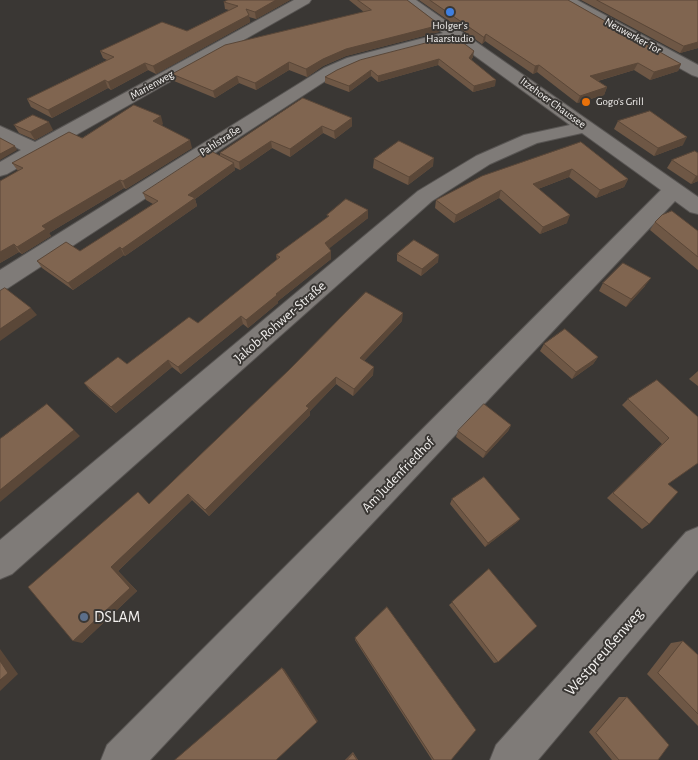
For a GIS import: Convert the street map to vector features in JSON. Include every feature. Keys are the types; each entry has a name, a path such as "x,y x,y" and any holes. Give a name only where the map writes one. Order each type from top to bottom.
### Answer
{"street":[{"name":"Marienweg","path":"0,170 304,0"},
{"name":"Itzehoer Chaussee","path":"407,0 698,207"},
{"name":"Neuwerker Tor","path":"567,0 698,72"},
{"name":"Pahlstraße","path":"0,282 330,70 353,61 456,34"},
{"name":"Jakob-Rohwer-Straße","path":"0,562 426,196 483,160 531,139 586,127"},
{"path":"0,132 36,150"},
{"name":"Am Judenfriedhof","path":"122,760 673,190"},
{"name":"Westpreußenweg","path":"510,760 698,544"}],"building":[{"path":"228,0 276,0 255,12 246,9 249,15 153,66 145,63 108,82 105,80 48,110 27,99 114,57 100,51 162,22 187,31 238,6 224,2"},
{"path":"358,0 407,0 440,25 346,49 306,69 289,62 255,83 237,76 213,91 172,74 225,45 371,10"},
{"path":"430,0 568,0 681,64 654,72 638,63 590,76 607,87 580,96 539,65 535,66 486,34 484,37"},
{"path":"597,0 698,0 698,42 684,46"},
{"path":"454,36 474,51 469,58 496,80 474,86 439,59 378,76 371,70 349,86 325,77 360,60"},
{"path":"303,98 352,118 334,131 322,126 290,149 271,141 239,162 220,153"},
{"path":"134,105 161,116 153,121 190,140 123,181 120,180 42,226 46,229 17,247 14,244 0,252 0,181 23,168 12,163 69,132 82,138"},
{"path":"650,111 687,137 658,148 618,121"},
{"path":"33,115 49,122 30,132 14,125"},
{"path":"0,138 15,146 0,154"},
{"path":"399,141 434,158 409,177 374,159"},
{"path":"581,142 628,179 600,190 572,169 533,184 570,215 543,227 501,190 456,215 436,200 482,176"},
{"path":"209,150 234,163 188,195 195,198 122,249 120,247 68,283 37,261 66,242 80,251 158,201 143,193"},
{"path":"695,151 698,153 698,176 672,160"},
{"path":"346,199 368,210 325,243 331,251 246,320 241,316 178,367 168,360 111,407 84,383 118,357 127,364 189,317 198,323 280,257 276,255 329,216 327,215"},
{"path":"672,211 698,231 698,257 655,222 662,215"},
{"path":"414,240 439,255 422,269 397,254"},
{"path":"623,263 651,278 631,299 603,283"},
{"path":"5,288 31,308 0,329 0,291"},
{"path":"366,292 403,313 360,358 374,367 354,389 336,377 306,406 309,408 205,510 188,494 111,567 130,588 73,641 28,587 138,492 149,504 289,370"},
{"path":"565,329 598,357 576,372 544,344"},
{"path":"657,380 698,417 698,463 668,484 678,492 649,524 613,493 669,438 628,399"},
{"path":"47,404 74,430 0,490 0,439"},
{"path":"484,404 511,425 486,452 458,431"},
{"path":"484,477 520,519 488,543 452,499"},
{"path":"489,569 537,626 498,662 452,602"},
{"path":"387,607 476,730 451,760 434,760 355,638"},
{"path":"683,641 698,655 698,714 658,673"},
{"path":"0,661 8,673 0,680"},
{"path":"282,668 317,722 276,760 175,760"},
{"path":"627,697 669,745 658,760 619,760 596,733"},
{"path":"353,754 357,760 347,760"}],"place":[{"name":"Holger's Haarstudio","path":"450,12"},
{"name":"Gogo's Grill","path":"586,102"},
{"name":"DSLAM","path":"84,617"}]}
